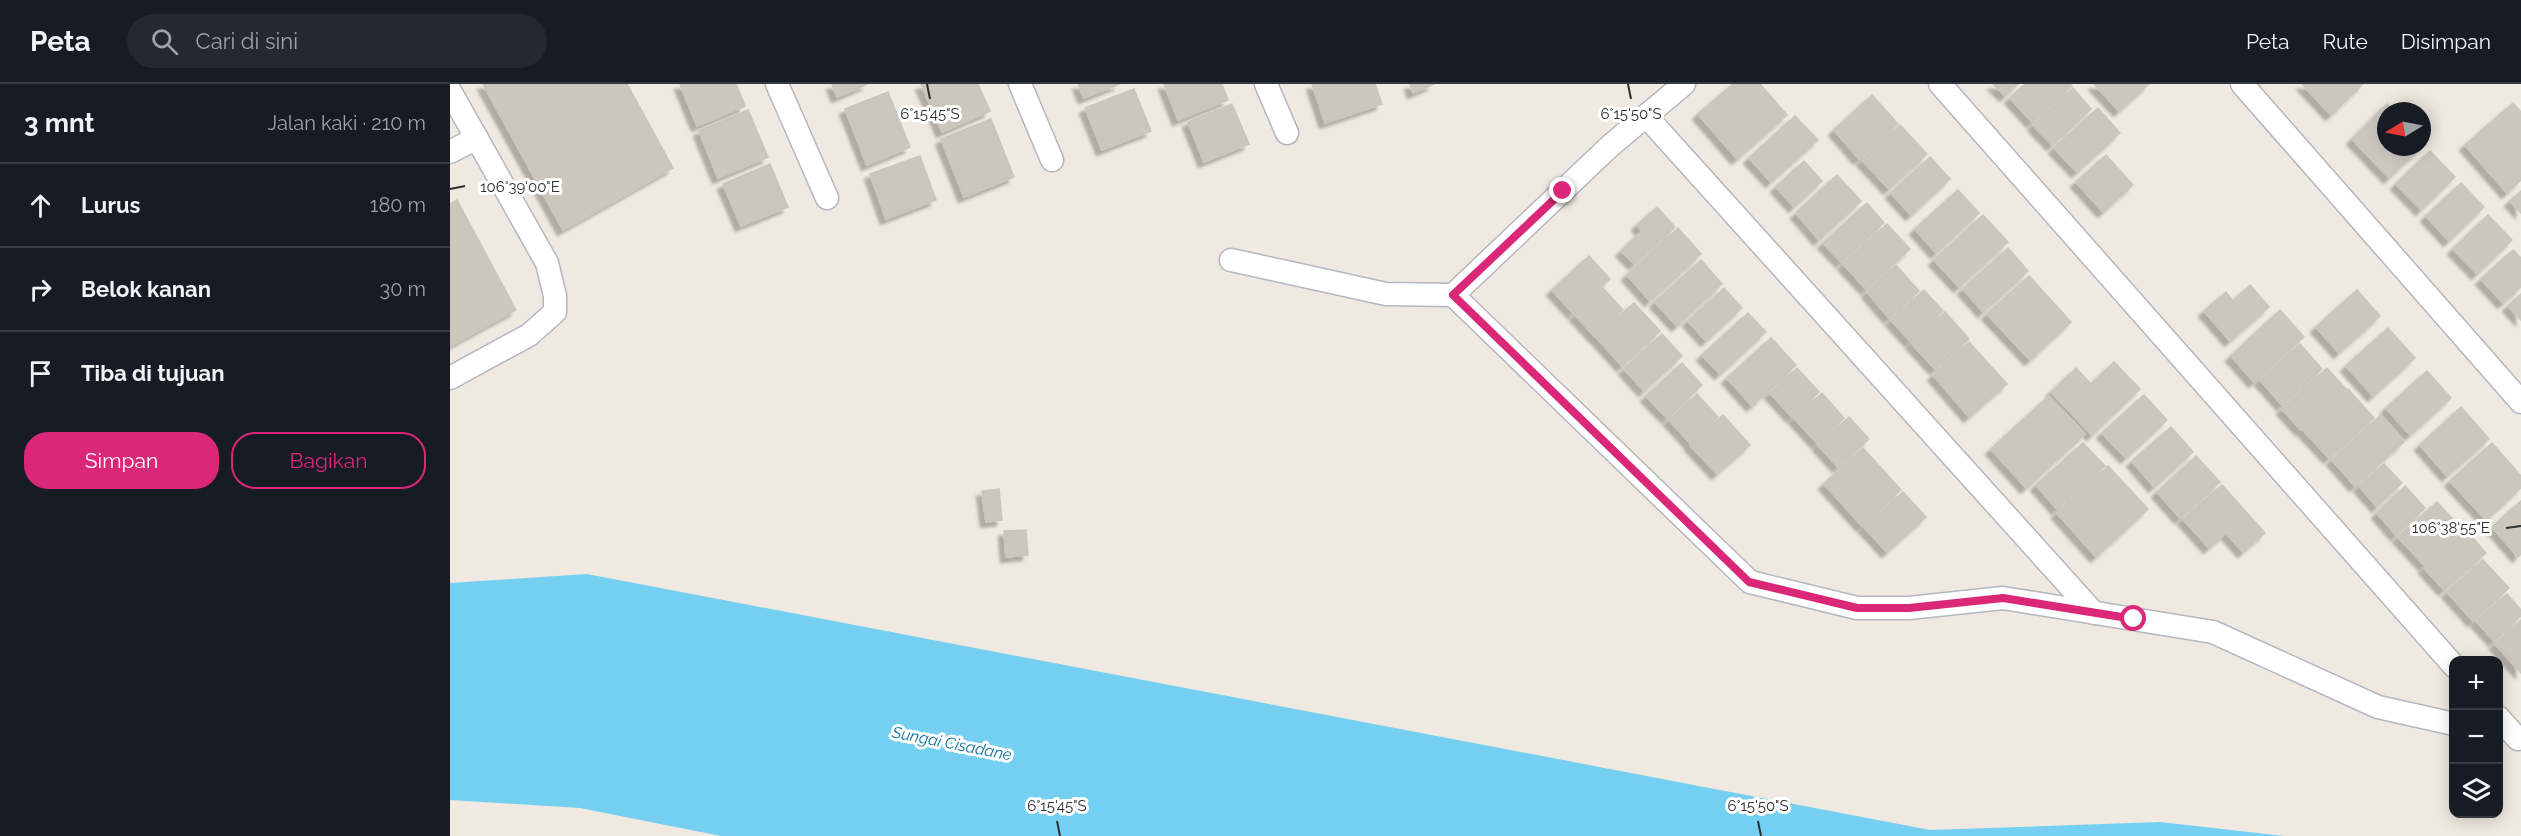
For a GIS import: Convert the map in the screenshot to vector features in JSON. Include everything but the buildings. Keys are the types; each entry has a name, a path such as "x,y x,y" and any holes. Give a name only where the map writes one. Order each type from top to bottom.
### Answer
{"street":[{"path":"777,84 827,198"},
{"path":"1020,84 1052,160"},
{"path":"1266,84 1287,133"},
{"path":"1453,295 1610,146 1684,84"},
{"path":"1940,84 2449,660"},
{"path":"2242,84 2521,402"},
{"path":"450,91 547,263 555,296 555,312 529,335 450,378"},
{"path":"1646,116 2094,613"},
{"path":"450,152 477,138"},
{"path":"1231,261 1386,294 1453,295 1749,582 1857,608 1909,608 2003,598 2213,632 2379,707 2449,723"},
{"path":"2503,723 2512,737"}],"water":[{"name":"Sungai Cisadane","path":"587,574 1930,830 2160,822 2284,836 721,836 580,808 450,800 450,583"}],"route":[{"path":"1563,191 1453,295 1749,582 1857,608 1909,608 2003,598 2134,619"}]}
